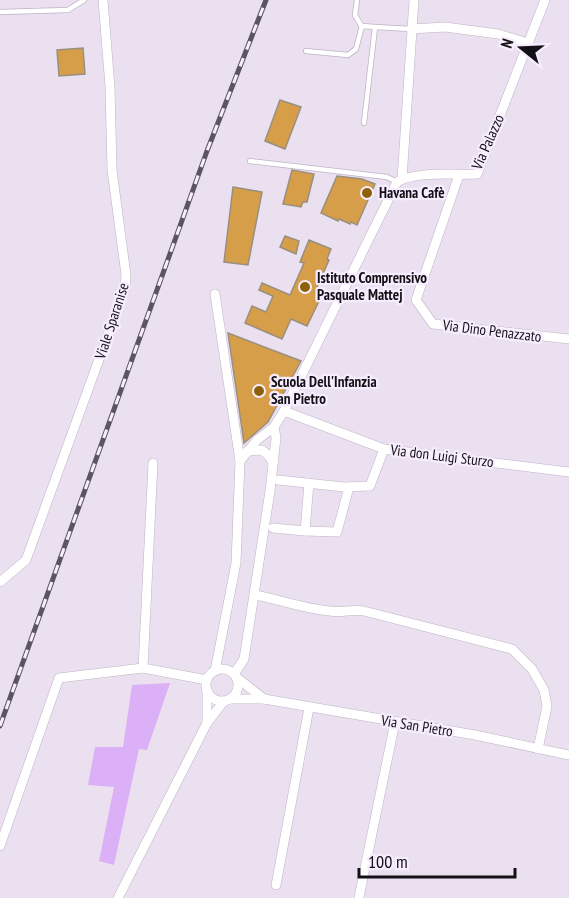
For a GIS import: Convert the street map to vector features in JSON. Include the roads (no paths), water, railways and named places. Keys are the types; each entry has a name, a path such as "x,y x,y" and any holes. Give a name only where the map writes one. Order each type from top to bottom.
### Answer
{"street":[{"name":"Viale Sparanise","path":"0,582 26,560 125,288 126,275 112,170 110,87 103,0"},
{"path":"240,460 257,440 274,427 284,411 399,180 414,0"},
{"name":"Via Palazzo","path":"399,180 477,174 545,0"},
{"path":"411,29 445,27 498,34 528,43"},
{"name":"Via Dino Penazzato","path":"459,175 416,300 433,324 569,339"},
{"path":"207,723 207,685 215,671 236,563 240,460 215,294"},
{"name":"Via don Luigi Sturzo","path":"284,411 384,449 569,472"},
{"path":"118,898 207,723 238,689 235,675 244,659 270,491 276,432 274,427"},
{"path":"278,480 370,486 384,449"},
{"path":"247,451 262,450 273,463"},
{"path":"143,668 153,463"},
{"path":"305,531 309,483"},
{"path":"273,528 337,531 349,486"},
{"path":"254,595 327,611 346,613 364,610 512,649 532,669 544,690 547,706 538,749"},
{"path":"0,844 59,678 143,668 207,685 214,699 227,700"},
{"path":"215,671 223,669 235,675"},
{"name":"Via San Pietro","path":"235,675 264,699"},
{"name":"Via San Pietro","path":"227,700 264,699 475,735 569,755"},
{"path":"276,885 309,708"},
{"path":"359,897 395,722"}],"lane":[{"path":"0,12 68,10 84,0"},
{"path":"306,51 348,55 356,49 362,27 355,15 357,0"},
{"path":"362,27 411,29"},
{"path":"364,123 375,27"},
{"path":"250,161 399,180"}],"railway":[{"path":"0,726 207,151 266,0"}],"place":[{"name":"Havana Cafè","path":"367,193"},
{"name":"Istituto Comprensivo Pasquale Mattej","path":"305,287"},
{"name":"Scuola Dell'Infanzia San Pietro","path":"259,391"}]}
